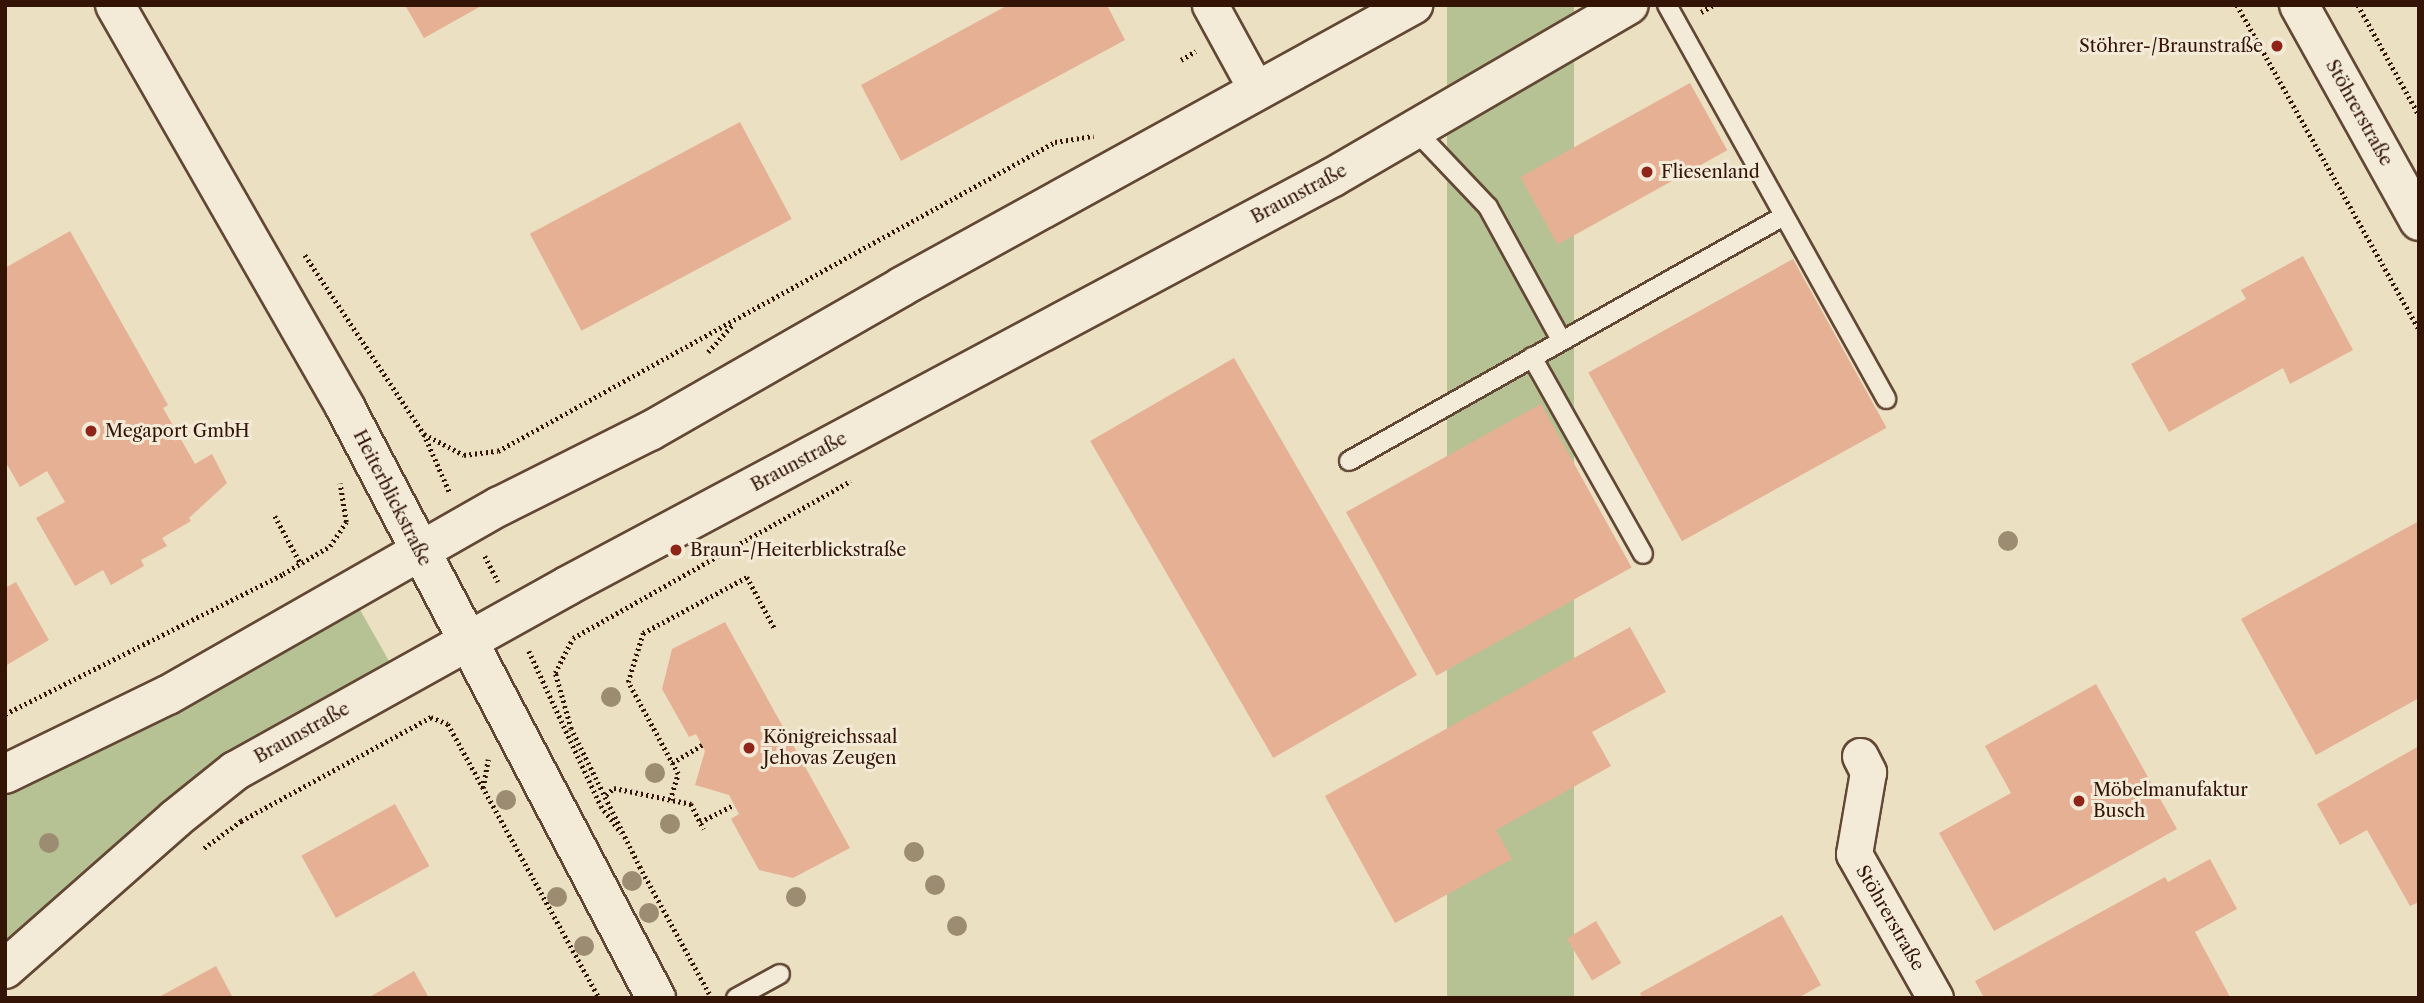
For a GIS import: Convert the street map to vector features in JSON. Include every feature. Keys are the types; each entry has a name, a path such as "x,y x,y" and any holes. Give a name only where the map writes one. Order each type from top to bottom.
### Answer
{"main road":[{"name":"Heiterblickstraße","path":"115,5 345,407 656,998"},
{"path":"5,774 167,695 420,551 650,430 890,293 1413,5"},
{"name":"Braunstraße","path":"5,969 179,815 235,771 467,642 1415,130 1629,5"},
{"name":"Stöhrerstraße","path":"2299,5 2419,221"}],"street":[{"path":"1210,5 1257,91"},
{"name":"Stöhrerstraße","path":"1860,756 1868,772 1853,854 1936,998"}],"lane":[{"path":"1667,5 1886,398"},
{"path":"1415,130 1488,207 1561,340"},
{"path":"1349,461 1783,216"},
{"path":"1532,356 1643,554"},
{"path":"736,998 780,974"}],"path":[{"path":"1678,25 1713,5"},
{"path":"2237,5 2419,328"},
{"path":"2358,5 2419,114"},
{"path":"302,251 424,434 464,455 498,451 1055,142"},
{"path":"711,998 640,868 571,729 555,673 573,638 862,475"},
{"path":"275,516 301,564"},
{"path":"5,714 301,564 330,546 346,522"},
{"path":"670,800 678,774 628,682 643,633 747,578 775,629"},
{"path":"199,852 241,821 431,717 448,724 599,998"},
{"path":"672,763 702,745"},
{"path":"606,795 614,788 691,804 704,829"},
{"path":"700,822 734,805"}],"green space":[{"path":"1447,5 1574,5 1574,998 1447,998"},
{"path":"359,608 389,661 270,727 227,756 5,945 5,788"}],"building":[{"path":"405,5 483,5 424,38"},
{"path":"1008,5 1107,5 1125,40 901,161 861,85"},
{"path":"1690,83 1727,150 1558,244 1520,177"},
{"path":"740,122 792,219 582,331 530,234"},
{"name":"Megaport GmbH","path":"70,231 168,405 163,408 195,464 212,454 227,483 189,518 191,521 162,538 167,546 141,560 144,566 111,585 103,570 75,586 36,518 65,502 47,471 20,487 5,461 5,268"},
{"path":"2303,256 2353,350 2290,384 2283,368 2169,432 2131,364 2246,299 2241,290"},
{"path":"1793,259 1887,428 1682,541 1588,372"},
{"path":"1234,358 1417,675 1273,758 1090,441"},
{"path":"1541,404 1632,568 1437,676 1346,512"},
{"path":"2419,521 2419,698 2316,755 2241,619"},
{"path":"16,582 49,640 5,666 5,588"},
{"name":"Königreichssaal Jehovas Zeugen","path":"725,622 850,848 793,878 759,870 731,819 739,814 729,795 695,785 705,751 696,734 689,737 662,689 672,649"},
{"path":"1630,627 1666,692 1592,732 1611,766 1496,830 1512,859 1395,923 1325,796"},
{"name":"Möbelmanufaktur Busch","path":"2096,684 2177,829 1994,931 1939,833 2011,793 1985,746"},
{"path":"2419,746 2419,902 2410,906 2367,830 2340,845 2317,804"},
{"path":"395,804 429,866 336,918 301,856"},
{"path":"2210,859 2237,909 2195,932 2230,997 1984,998 1975,981 2165,877 2168,882"},
{"path":"1782,915 1821,985 1798,998 1642,998 1640,993"},
{"path":"1596,921 1621,963 1592,981 1567,939"},
{"path":"216,966 233,998 157,998"},
{"path":"414,971 429,998 368,998"}],"place":[{"name":"Stöhrer-/Braunstraße","path":"2277,46"},
{"name":"Fliesenland","path":"1647,172"},
{"name":"Megaport GmbH","path":"91,431"},
{"name":"Braun-/Heiterblickstraße","path":"676,550"},
{"name":"Königreichssaal Jehovas Zeugen","path":"749,748"},
{"name":"Möbelmanufaktur Busch","path":"2079,801"}]}
